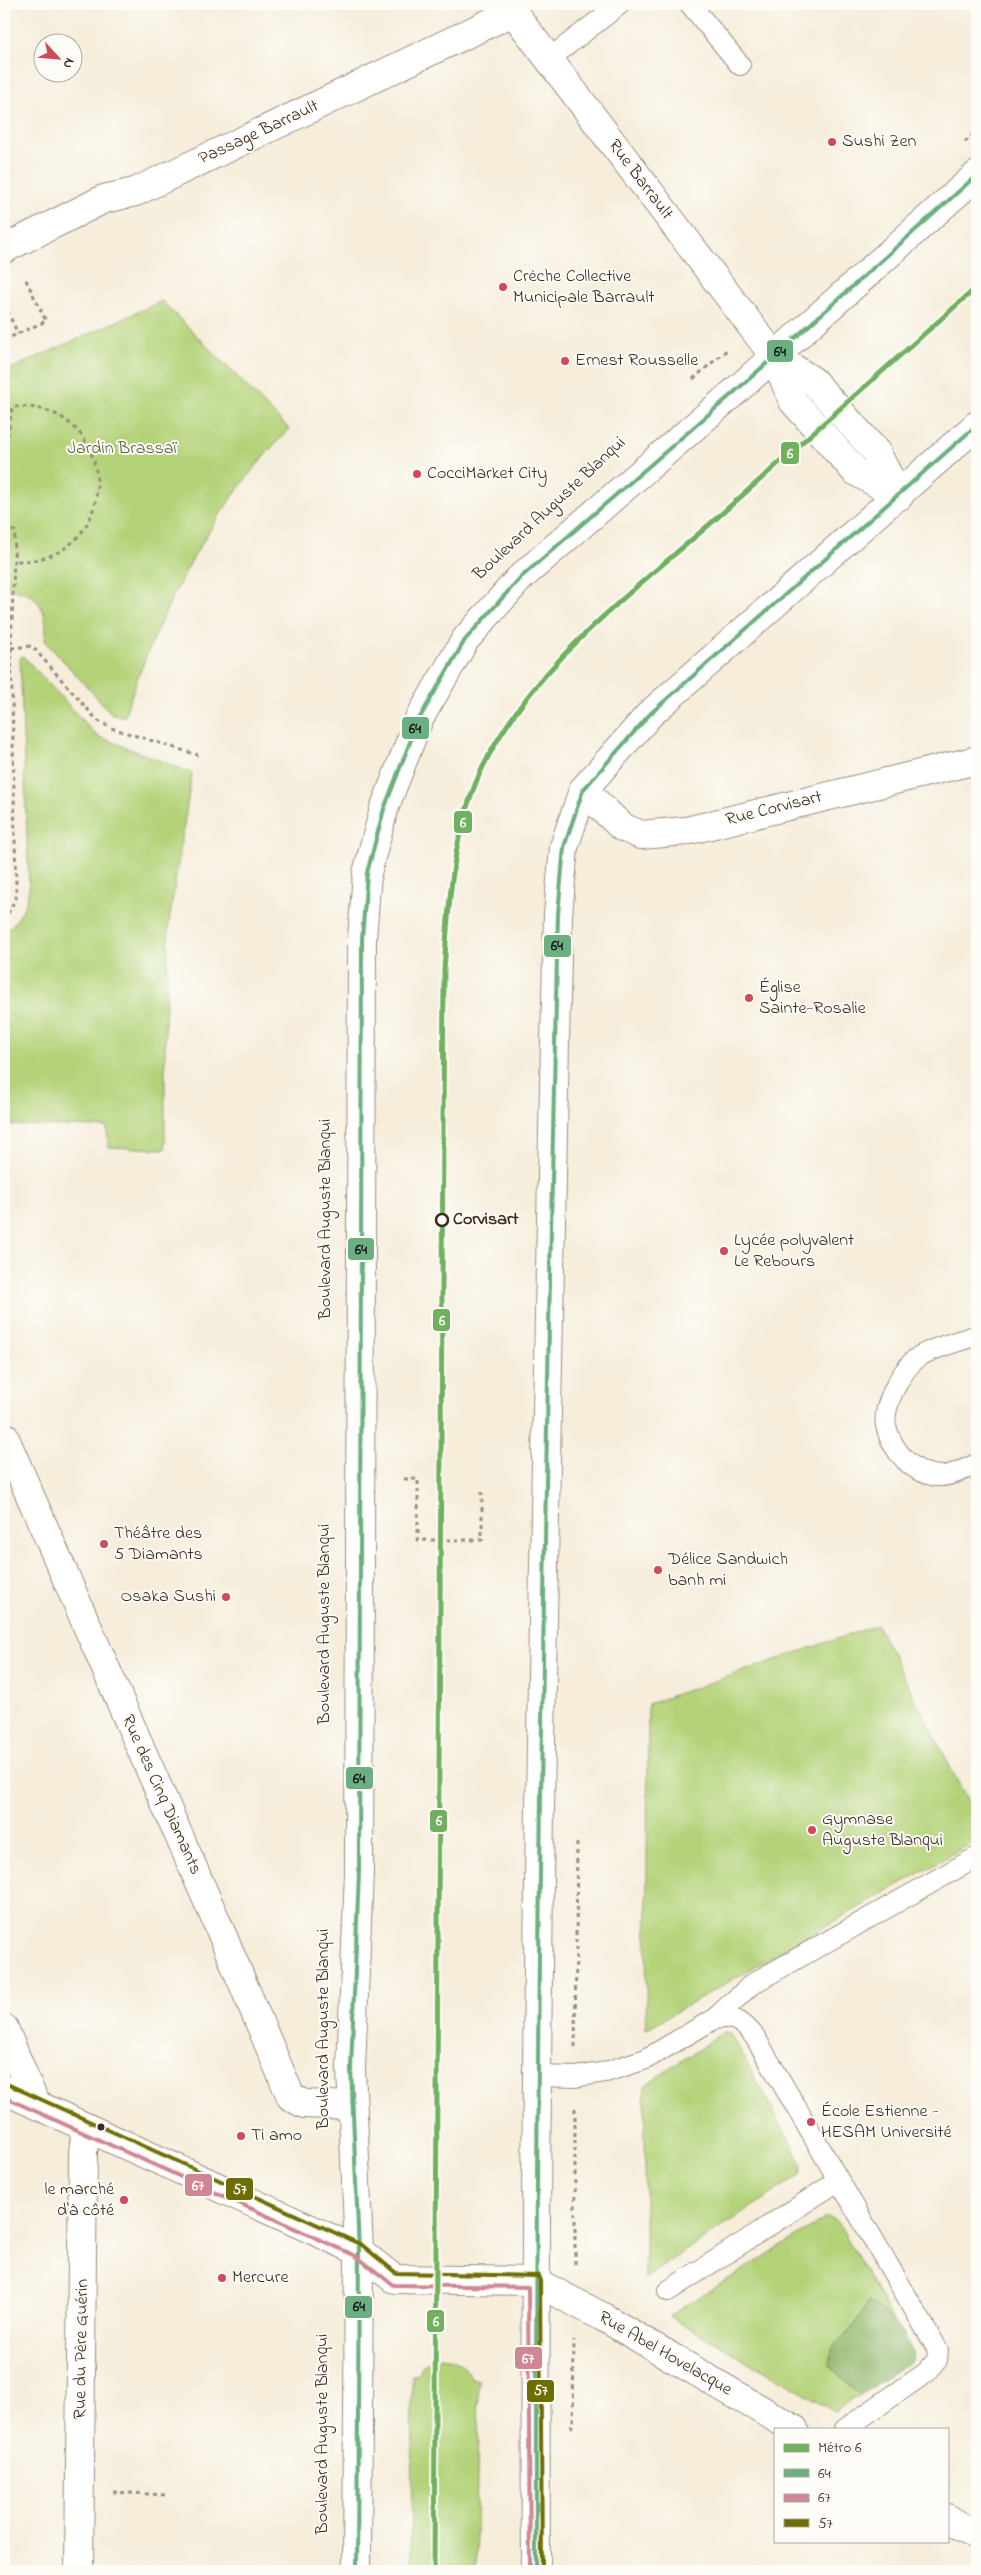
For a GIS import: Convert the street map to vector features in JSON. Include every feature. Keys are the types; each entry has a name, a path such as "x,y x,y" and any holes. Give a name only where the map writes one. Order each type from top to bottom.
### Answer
{"main road":[{"name":"Rue Barrault","path":"510,8 774,356 813,381 876,452 899,496"},
{"name":"Passage Barrault","path":"7,247 104,199 135,192 510,8"},
{"name":"Boulevard Auguste Blanqui","path":"357,2571 359,2251 351,2068 359,1872 362,939 367,873 384,809 419,719 465,640 520,578 977,175"},
{"path":"536,2571 534,2280 544,1460 558,914 564,846 583,790 650,714 899,496 977,425"},
{"name":"Rue Corvisart","path":"583,790 622,827 641,835 686,831 977,760"},
{"name":"Rue des Cinq Diamants","path":"4,1436 291,2097 304,2104 352,2106"},
{"path":"4,2028 36,2105"},
{"path":"4,2090 359,2251 394,2279 534,2280"},
{"name":"Rue du Père Guérin","path":"79,2571 84,2152 86,2128"},
{"name":"Rue Abel Hovelacque","path":"534,2280 603,2317 792,2428"},
{"path":"948,2519 977,2536"}],"lane":[{"path":"549,59 620,4"},
{"path":"690,4 740,65"},
{"path":"977,1336 920,1356 907,1368 901,1375 888,1406 886,1425 898,1452 914,1468 928,1474 943,1476 977,1464"},
{"path":"537,2076 575,2076 606,2072 646,2059 714,2019 752,1984 977,1857"},
{"path":"714,2019 726,2016 743,2022 755,2037 938,2350 936,2360 927,2372 846,2428"},
{"path":"668,2291 838,2181"}],"path":[{"path":"962,144 977,131"},
{"path":"4,340 46,321 7,247"},
{"path":"4,304 18,334"},
{"path":"688,384 752,328"},
{"path":"4,442 7,440 12,407 34,408 49,412 65,420 81,434 93,455 98,480 96,503 89,522 79,536 61,551 42,559 14,561"},
{"path":"4,529 15,532 11,648 16,898 4,920"},
{"path":"11,648 32,646 97,720 112,728 198,755"},
{"path":"404,1479 418,1479 418,1540 482,1540 482,1492"},
{"path":"575,2100 575,2262"},
{"path":"107,2492 166,2495"}],"green space":[{"name":"Jardin Brassaï","path":"162,301 289,429 235,493 211,528 190,564 153,639 124,717 112,714 45,641 45,620 39,603 25,592 4,590 4,372"},
{"path":"23,656 97,736 192,773 169,922 165,1027 165,1149 108,1147 107,1127 4,1125 4,933 21,913 29,888 20,658"},
{"name":"Gymnase Auguste Blanqui","path":"877,1625 977,1819 977,1840 646,2029 648,1704"},
{"path":"723,2033 731,2034 802,2164 800,2175 645,2278 645,2085"},
{"path":"828,2217 836,2220 893,2319 869,2301 852,2330 831,2348 829,2366 860,2395 834,2411 669,2316"},
{"path":"869,2301 893,2319 914,2354 912,2361 860,2395 829,2365 831,2348 852,2330"},
{"path":"437,2357 449,2358 458,2362 466,2369 471,2379 479,2380 475,2571 411,2571 412,2375 417,2375 422,2366"}],"metro line":[{"name":"6","path":"434,2571 444,970 450,894 458,844 471,795 481,771 501,734 526,699 553,667 582,636 614,607 977,287"}],"transit line":[{"name":"64","path":"357,2571 359,2251 351,2068 359,1872 362,939 367,873 384,809 419,719 465,640 520,578 739,388 977,175"},
{"name":"64","path":"536,2571 537,2157 545,1535 558,914 564,847 583,790 650,714 977,425"},
{"name":"57","path":"7,2084 362,2245 396,2273 538,2276 540,2281 542,2571"},
{"name":"67","path":"4,2097 356,2256 393,2285 528,2287 530,2571"}],"place":[{"name":"Sushi Zen","path":"832,142"},
{"name":"Crèche Collective Municipale Barrault","path":"503,287"},
{"name":"Ernest Rousselle","path":"565,361"},
{"name":"CocciMarket City","path":"417,474"},
{"name":"Église Sainte-Rosalie","path":"749,998"},
{"name":"Corvisart","path":"442,1220"},
{"name":"Lycée polyvalent Le Rebours","path":"724,1251"},
{"name":"Théâtre des 5 Diamants","path":"104,1544"},
{"name":"Délice Sandwich banh mi","path":"658,1570"},
{"name":"Osaka Sushi","path":"226,1597"},
{"name":"Gymnase Auguste Blanqui","path":"812,1830"},
{"name":"École Estienne - HESAM Université","path":"811,2122"},
{"name":"Ti amo","path":"241,2136"},
{"name":"le marché d'à côté","path":"124,2200"},
{"name":"Mercure","path":"222,2278"}]}
